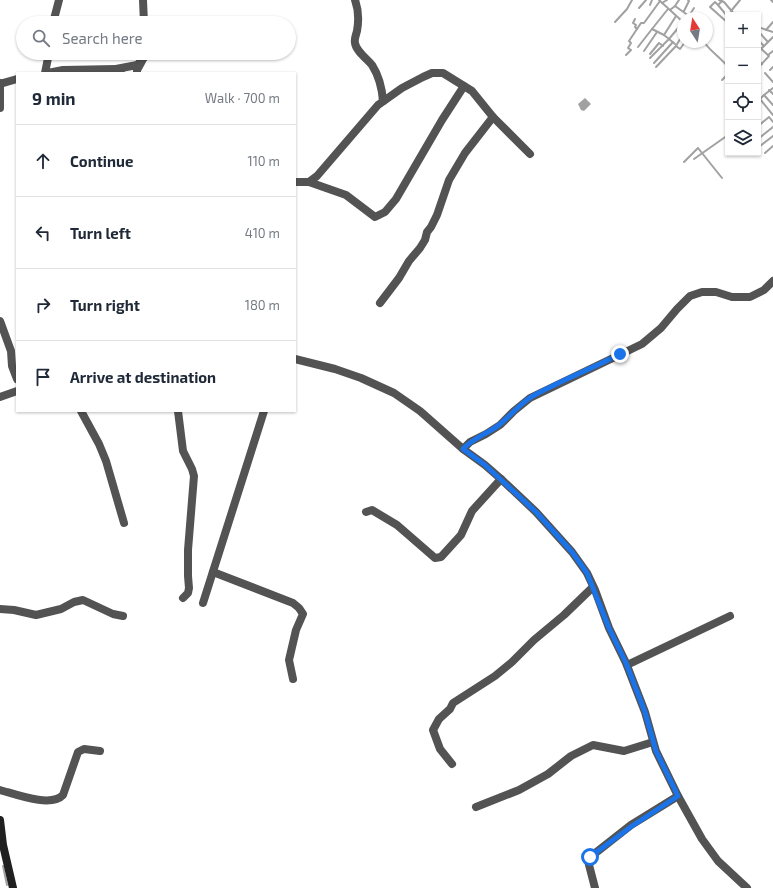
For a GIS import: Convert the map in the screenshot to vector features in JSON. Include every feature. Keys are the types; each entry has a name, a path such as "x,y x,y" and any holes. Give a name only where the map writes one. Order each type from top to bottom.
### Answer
{"street":[{"path":"55,16 58,0"},
{"path":"143,0 144,16"},
{"path":"355,0 359,19 354,42 356,47 373,66 382,87 383,101"},
{"path":"45,72 48,60"},
{"path":"53,72 63,70 119,71 137,65 141,60"},
{"path":"137,72 142,60"},
{"path":"309,182 317,176 378,105 422,77 432,73 443,73 472,91 493,117 530,154"},
{"path":"0,108 0,84 16,79"},
{"path":"296,182 309,182 346,195 374,217 385,212 396,199 442,120 464,86"},
{"path":"382,87 391,93 397,92"},
{"path":"380,303 425,240 427,232 437,215 449,180 465,153 493,117"},
{"path":"463,449 470,442 486,434 500,424 530,398 642,344 661,328 690,296 702,292 716,292 732,297 750,297 764,290 773,281"},
{"path":"0,321 11,351 13,369 16,376"},
{"path":"296,360 334,369 361,378 394,393 420,411 463,449 501,478 536,512 572,552 587,573 609,628 627,665 645,712 656,751 678,796 702,839 718,861 747,888"},
{"path":"0,397 16,391"},
{"path":"82,412 99,444 106,461 124,523"},
{"path":"178,412 182,451 192,469 194,476 188,550 188,576 190,588 188,593 183,598"},
{"path":"203,603 264,412"},
{"path":"366,512 372,510 397,525 435,558 441,557 461,535 472,511 501,478"},
{"path":"213,572 293,602 300,608 302,614 296,630 289,660 293,679"},
{"path":"452,764 440,749 433,730 439,719 450,710 453,703 499,673 593,587"},
{"path":"0,609 14,610 36,615 61,609 74,602 83,600 113,614 123,616"},
{"path":"627,665 730,616"},
{"path":"476,807 519,790 548,774 571,756 592,745 624,751 653,742"},
{"path":"0,790 34,799 55,800 63,795 78,752 84,749 100,751"},
{"path":"595,888 588,861 589,858 632,826 678,796"},
{"path":"0,820 3,845 13,888"}],"shaded area":[{"path":"585,98 591,104 584,111 581,110 578,104"}],"waterway":[{"path":"615,22 627,9 632,0"},
{"path":"639,8 646,0"},
{"path":"650,5 652,0"},
{"path":"659,0 677,16"},
{"path":"662,3 667,0"},
{"path":"670,10 679,0"},
{"path":"684,11 689,1 688,0"},
{"path":"719,0 724,2 732,12"},
{"path":"731,11 740,0"},
{"path":"626,55 631,50 628,48 631,43 629,41 641,23 644,23 660,1"},
{"path":"722,1 718,5 725,13"},
{"path":"718,5 715,2 710,7 725,20"},
{"path":"675,6 689,16 694,8"},
{"path":"664,35 652,29 668,9"},
{"path":"650,58 669,39 664,35 676,16"},
{"path":"635,19 633,23 636,25 635,27 637,29"},
{"path":"766,30 773,22"},
{"path":"761,28 773,32"},
{"path":"638,47 652,29"},
{"path":"675,44 669,39 677,29"},
{"path":"644,51 657,32"},
{"path":"761,34 768,42"},
{"path":"761,49 773,37"},
{"path":"654,63 673,42"},
{"path":"650,54 659,43 663,46"},
{"path":"761,43 764,46"},
{"path":"656,67 677,44"},
{"path":"709,48 725,64"},
{"path":"761,49 769,56 761,65"},
{"path":"768,55 773,51"},
{"path":"770,70 773,67"},
{"path":"765,73 773,82"},
{"path":"722,80 725,77"},
{"path":"773,88 764,95 773,105"},
{"path":"769,90 773,94"},
{"path":"764,95 760,99 773,115"},
{"path":"761,124 769,117 773,122"},
{"path":"761,137 773,127"},
{"path":"761,145 773,136"},
{"path":"694,159 725,137"},
{"path":"765,153 773,146"},
{"path":"684,162 698,148 722,178"},
{"path":"3,866 7,885"}],"route":[{"path":"590,857 632,826 678,796 656,751 645,712 626,663 609,628 587,573 572,552 536,512 501,478 463,449 470,442 486,434 500,424 530,398 620,354"}]}
